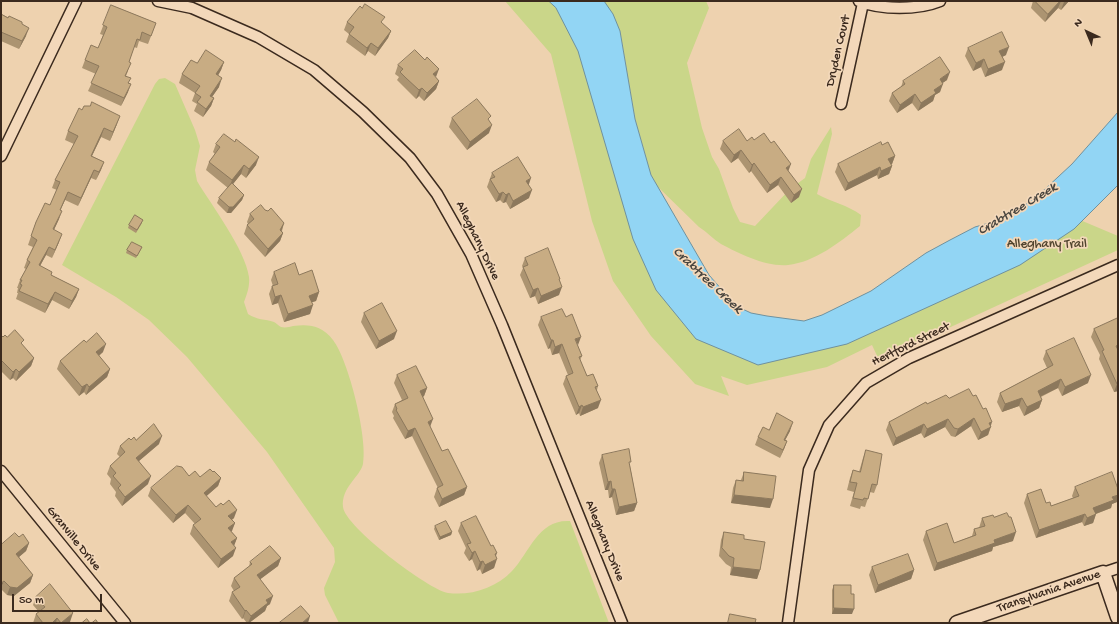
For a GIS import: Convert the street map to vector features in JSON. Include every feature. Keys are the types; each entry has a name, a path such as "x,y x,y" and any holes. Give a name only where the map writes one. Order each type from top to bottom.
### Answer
{"street":[{"path":"1,156 76,1"},
{"name":"Alleghany Drive","path":"158,1 192,8 251,33 314,70 363,112 410,158 437,194 471,254 502,325 622,623"},
{"path":"861,2 901,8 931,5 940,1"},
{"name":"Dryden Court","path":"841,104 861,2"},
{"name":"Hertford Street","path":"788,623 809,470 829,425 866,383 909,358 1118,265"},
{"name":"Granville Drive","path":"1,471 125,623"},
{"name":"Transylvania Avenue","path":"957,623 1118,568"},
{"path":"1103,573 1118,617"}],"green space":[{"name":"Alleghany Trail","path":"505,1 577,1 646,202 740,331 817,332 1047,206 1118,236 1118,250 879,360 872,345 827,367 747,385 721,376 729,396 695,384 651,336 613,281 592,221 551,54"},
{"path":"604,1 706,1 709,8 687,63 702,128 712,157 719,169 733,208 740,222 755,226 790,189 805,178 811,159 831,127 832,134 817,194 861,215 860,226 836,245 817,256 788,265 762,262 736,252 721,244 699,227 657,186 651,175 635,119 620,31"},
{"path":"165,78 175,84 195,130 200,146 195,170 197,181 235,241 246,266 249,284 244,302 248,314 274,322 281,327 305,325 316,327 329,335 339,350 356,400 363,437 364,452 361,469 348,488 343,500 343,507 347,516 372,542 407,570 438,589 448,593 457,594 483,590 506,577 542,531 550,525 570,521 609,623 339,623 325,595 324,588 335,562 334,548 267,452 187,357 149,320 116,297 62,265 155,84 159,79"}],"water":[{"name":"Crabtree Creek","path":"549,1 604,1 613,14 620,31 635,119 651,175 709,275 736,306 751,313 804,321 822,315 871,291 926,253 975,227 996,221 1020,209 1044,190 1072,164 1118,112 1118,185 1074,229 1020,265 847,344 758,365 696,339 656,290 633,239 578,51 556,8"}],"building":[{"path":"1035,1 1060,1 1048,14"},
{"path":"365,4 385,17 381,22 391,31 378,48 371,43 367,48 349,34 354,27 347,22 360,6 362,8"},
{"path":"111,5 156,23 151,36 142,32 140,40 137,39 129,62 131,63 125,76 131,78 128,83 131,84 124,98 91,83 99,66 85,60 91,45 98,48 107,27 103,25"},
{"path":"1,14 8,18 9,16 22,22 22,24 29,28 22,41 1,32"},
{"path":"1002,32 1009,47 999,51 1005,62 988,69 984,59 976,63 968,48"},
{"path":"206,50 224,62 216,74 222,78 210,96 214,98 206,109 197,102 201,97 195,93 200,86 182,74 191,60 197,63"},
{"path":"415,50 425,60 427,57 439,69 433,74 439,81 427,93 422,88 419,90 406,78 400,72 403,69 398,65"},
{"path":"940,57 950,72 940,79 943,84 934,90 936,93 921,103 915,94 900,105 892,93 905,84 903,81"},
{"path":"477,99 491,116 488,119 492,125 470,142 452,118"},
{"path":"92,102 120,116 113,132 104,128 91,156 104,162 99,172 94,170 81,198 68,192 60,210 62,211 53,229 62,234 55,250 49,247 39,265 52,272 51,275 79,289 72,301 55,292 48,304 19,291 22,285 20,284 22,280 20,280 30,262 27,260 37,240 31,236 36,222 45,203 50,205 60,182 55,180 78,136 68,131 79,108 82,110 84,106 90,106"},
{"path":"739,129 747,141 752,137 754,140 764,133 771,143 774,141 791,164 786,168 802,189 794,195 781,177 770,185 754,163 752,165 741,150 734,155 723,141"},
{"path":"224,134 235,142 236,139 259,157 249,169 244,165 232,180 209,162 220,147 216,144"},
{"path":"881,142 882,145 888,142 895,156 888,159 892,166 881,171 880,167 848,183 838,164"},
{"path":"518,157 531,178 526,181 532,190 513,201 509,193 506,195 503,192 499,194 490,179 495,177 492,173"},
{"path":"232,183 244,195 233,207 229,207 219,198"},
{"path":"261,205 268,211 271,208 284,223 280,230 283,233 268,249 247,225 254,219 250,214"},
{"path":"135,215 143,220 137,230 129,225"},
{"path":"132,242 142,247 137,256 127,250"},
{"path":"548,248 562,287 541,296 538,288 533,290 523,267 528,265 525,258"},
{"path":"295,263 299,275 312,270 319,292 309,296 313,305 288,314 281,295 275,297 272,286 278,284 274,272"},
{"path":"382,303 397,331 379,341 364,313"},
{"path":"562,309 566,317 572,314 581,337 575,339 582,356 579,357 587,376 593,374 598,386 595,387 601,400 583,407 582,405 579,407 566,376 573,373 562,344 555,347 541,317"},
{"path":"1118,318 1118,345 1116,346 1118,350 1117,384 1094,329"},
{"path":"15,330 24,340 21,343 34,358 19,372 16,369 13,372 2,361 1,362 1,335 3,337 5,335 7,337"},
{"path":"97,333 106,344 96,352 110,369 89,387 87,384 82,387 60,361 84,340 86,342"},
{"path":"1074,338 1091,375 1065,387 1061,379 1038,391 1042,400 1027,407 1022,398 1005,404 1000,393 1053,365 1046,351"},
{"path":"416,366 427,388 420,391 433,419 428,422 442,451 448,449 467,487 442,499 437,488 443,485 415,428 408,431 396,410 395,404 408,398 397,375"},
{"path":"969,389 973,396 976,395 983,409 986,408 992,422 989,423 991,427 981,432 974,418 958,429 954,428 948,419 927,429 924,424 896,438 889,422 926,402 927,404 946,395 949,398"},
{"path":"777,413 793,422 784,440 787,441 783,450 758,437 763,427 769,430"},
{"path":"154,424 162,436 136,458 151,476 125,497 118,488 121,485 113,476 116,473 110,466 125,452 120,446 129,438 131,440 134,437 136,440"},
{"path":"629,449 631,462 629,462 637,503 619,507 615,489 612,489 611,481 608,482 602,455"},
{"path":"866,450 882,454 877,485 872,484 868,499 864,498 863,500 853,498 857,483 850,482 853,470 860,472"},
{"path":"177,466 182,467 189,476 195,471 200,477 210,469 213,472 214,471 221,478 204,493 216,507 221,503 223,505 229,500 237,510 228,516 235,523 228,528 237,538 231,542 236,548 221,559 193,525 201,519 188,505 176,515 151,488"},
{"path":"744,472 776,476 773,499 734,495 736,480 743,481"},
{"path":"1112,472 1118,489 1118,495 1112,497 1114,500 1093,508 1096,514 1087,518 1085,514 1039,530 1027,494 1041,489 1046,503 1050,502 1051,506 1079,496 1075,487"},
{"path":"1007,513 1009,517 1011,517 1016,532 994,540 995,543 937,563 926,531 947,523 954,543 976,535 974,529 985,526 982,518 993,515 994,517"},
{"path":"476,516 491,546 493,545 497,553 495,554 497,559 485,565 483,561 480,562 475,551 472,553 467,544 471,543 461,523"},
{"path":"446,521 452,532 440,537 435,526"},
{"path":"724,532 744,535 744,539 765,542 760,570 733,567 734,558 729,556 722,548"},
{"path":"15,533 19,537 23,534 29,543 16,554 33,575 17,588 10,587 4,581 1,583 1,545"},
{"path":"270,546 281,558 257,575 273,596 266,600 268,603 251,616 246,610 245,611 232,592 240,587 234,578 252,564 250,562"},
{"path":"908,554 914,570 878,585 872,567"},
{"path":"50,584 73,613 61,623 57,618 52,623 43,623 36,614 45,607 36,597"},
{"path":"834,585 851,585 851,594 854,594 854,609 834,608"},
{"path":"301,606 310,616 302,623 279,623"},
{"path":"730,614 756,619 755,623 728,623"},
{"path":"87,619 90,623 82,623"}]}
